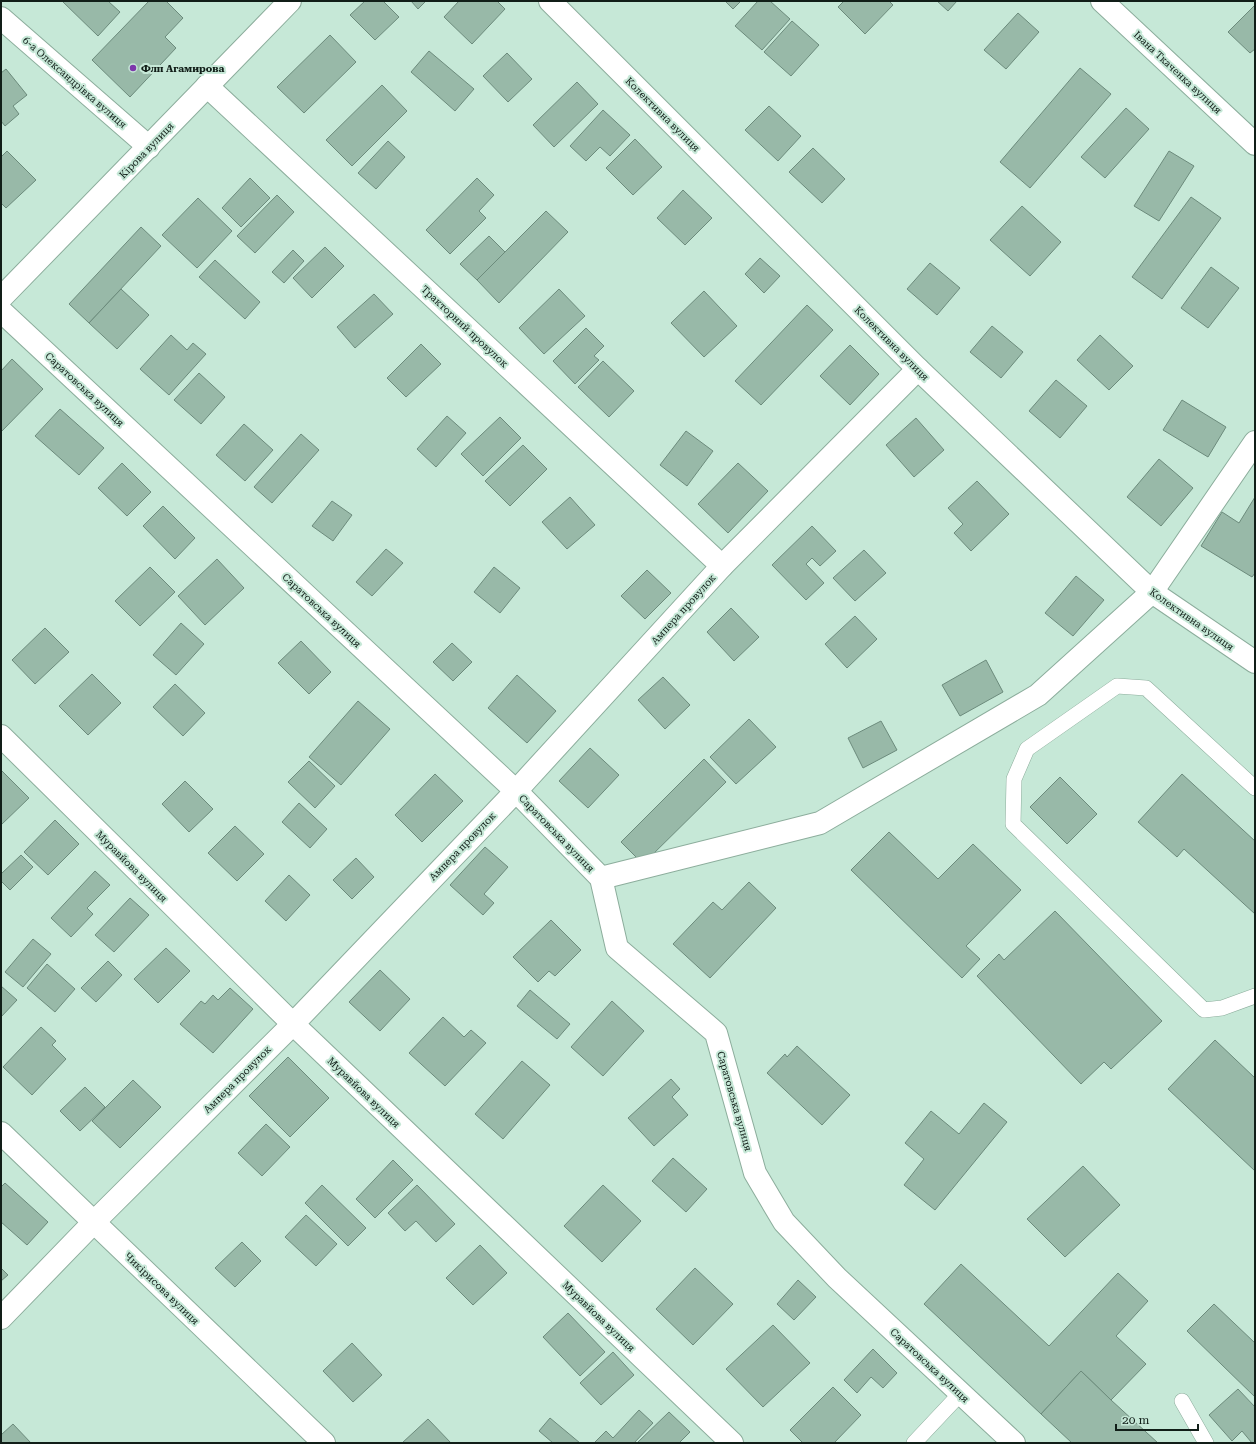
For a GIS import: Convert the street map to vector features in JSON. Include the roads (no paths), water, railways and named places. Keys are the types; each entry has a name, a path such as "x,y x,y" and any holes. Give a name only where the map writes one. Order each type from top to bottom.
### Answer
{"street":[{"name":"Кірова вулиця","path":"1,298 290,1"},
{"name":"Колективна вулиця","path":"550,1 918,369 1152,592 1255,662"},
{"name":"Івана Ткаченка вулиця","path":"1102,1 1255,144"},
{"name":"6-а Олександрівка вулиця","path":"1,18 149,146"},
{"name":"Тракторний провулок","path":"207,86 722,566"},
{"name":"Саратовська вулиця","path":"1,311 516,791 601,878 617,948 716,1033 755,1173 784,1222 837,1278 1014,1443"},
{"name":"Ампера провулок","path":"1,1318 94,1222 293,1024 516,791 722,566 918,369"},
{"path":"601,878 820,823 1038,695 1152,592 1255,442"},
{"name":"Муравйова вулиця","path":"1,736 293,1024 732,1443"},
{"name":"Чикірисова вулиця","path":"1,1133 324,1443"}],"lane":[{"path":"1255,788 1146,688 1116,686 1028,749 1014,780 1013,824 1204,1010 1222,1008 1255,996"},
{"path":"914,1443 961,1393"},
{"path":"1182,1401 1206,1443"}],"place":[{"name":"Флп Агамирова","path":"133,68"}]}
